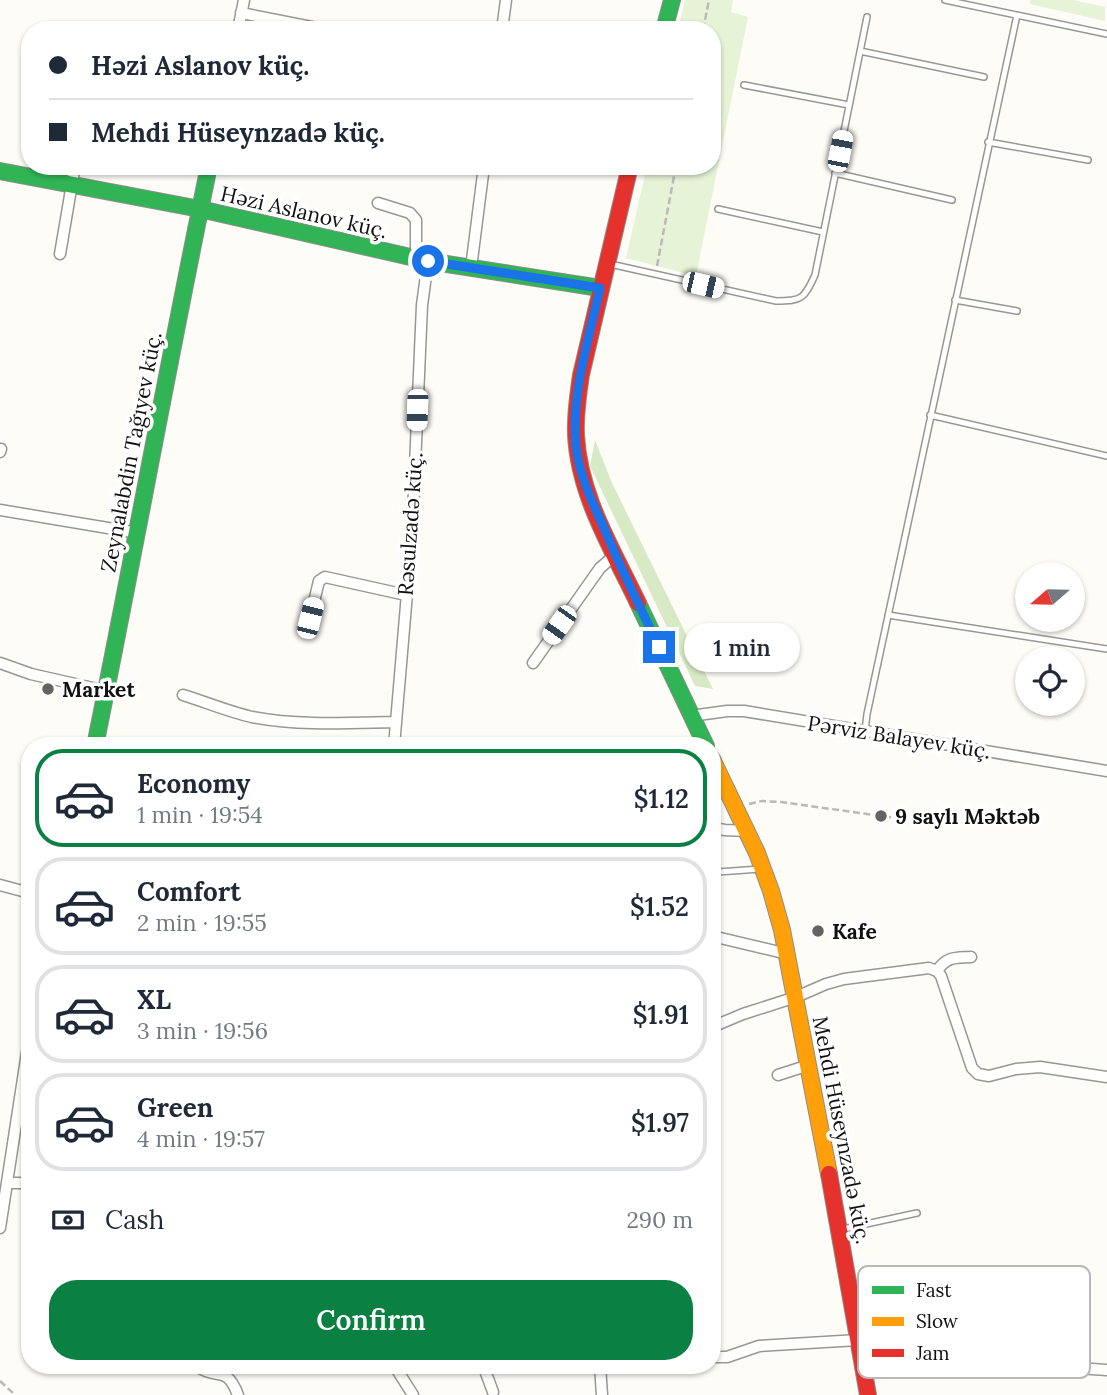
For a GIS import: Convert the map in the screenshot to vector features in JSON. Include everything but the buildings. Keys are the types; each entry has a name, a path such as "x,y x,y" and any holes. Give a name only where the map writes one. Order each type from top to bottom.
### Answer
{"main road":[{"path":"666,21 672,0"},
{"name":"Həzi Aslanov küç.","path":"0,171 200,209 422,260 600,288"},
{"name":"Zeynalabdin Tağıyev küç.","path":"97,737 207,175"},
{"path":"629,175 581,377 576,412 576,445 586,489 702,737"},
{"name":"Mehdi Hüseynzadə küç.","path":"721,790 736,808 764,869 788,954 858,1340"}],"street":[{"path":"240,21 243,0"},
{"path":"503,21 506,0"},
{"path":"242,13 282,21"},
{"path":"60,254 74,175"},
{"path":"471,268 483,175"},
{"name":"Rəsulzadə küç.","path":"378,203 410,213 416,220 422,260 412,535 395,722 397,737"},
{"path":"0,510 138,533"},
{"path":"533,663 600,568 615,555"},
{"path":"310,618 319,581 325,577 406,595"},
{"path":"0,663 43,677 106,691"},
{"path":"183,695 250,716 279,720 329,724 395,722"},
{"name":"Pərviz Balayev küç.","path":"691,716 744,711 1107,771"},
{"path":"721,830 747,831"},
{"path":"0,885 21,891"},
{"path":"721,938 788,954"},
{"path":"971,957 951,958 937,971 972,1068 978,1074 989,1076 1016,1069 1040,1067 1107,1077"},
{"name":"Mehdi Hüseynzadə küç.","path":"796,997 844,979 929,968 937,971"},
{"path":"721,1023 796,997"},
{"path":"778,1075 809,1065"},
{"path":"0,1228 21,1094"},
{"path":"8,1183 21,1183"},
{"path":"721,1357 759,1346 858,1340"},
{"path":"218,1374 225,1375 232,1382 238,1395"},
{"path":"400,1374 413,1395"},
{"path":"486,1374 493,1392"},
{"path":"601,1374 602,1395"}],"lane":[{"path":"946,0 1107,34"},
{"path":"865,731 1017,15"},
{"path":"606,263 776,301 794,301 806,293 815,275 867,17"},
{"path":"860,51 984,77"},
{"path":"744,85 849,105"},
{"path":"988,142 1088,160"},
{"path":"835,173 951,200"},
{"path":"718,209 823,232"},
{"path":"955,299 1017,311"},
{"path":"930,415 1107,456"},
{"path":"888,615 1107,649"},
{"path":"721,872 764,869"},
{"path":"840,1230 917,1213"}],"path":[{"path":"705,21 709,0"},
{"path":"657,266 674,175"},
{"path":"736,808 762,801 903,819"},
{"path":"0,1381 15,1395"}],"green space":[{"path":"685,0 733,0 731,12 748,17 721,151 721,21 680,21"},
{"path":"1030,0 1073,0 1105,7 1105,21 1030,4"},
{"path":"645,175 716,175 696,276 626,258"},
{"path":"595,440 612,483 713,689 695,686 590,466"}],"traffic: fast":[{"path":"666,21 672,0"},
{"path":"0,171 21,175"},
{"path":"21,175 200,209 428,261 600,288"},
{"path":"97,737 207,175"},
{"path":"638,603 702,737"}],"traffic: slow":[{"path":"721,778 757,853 782,930 829,1174"}],"traffic: jam":[{"path":"628,175 581,375 576,428 578,458 590,501 638,603"},
{"path":"829,1174 858,1338"},
{"path":"865,1378 868,1395"}],"place":[{"name":"Market","path":"48,689"},
{"name":"9 saylı Məktəb","path":"881,816"},
{"name":"Kafe","path":"818,931"}],"route":[{"path":"428,261 600,288 581,377 576,412 576,445 586,489 659,647"}]}
